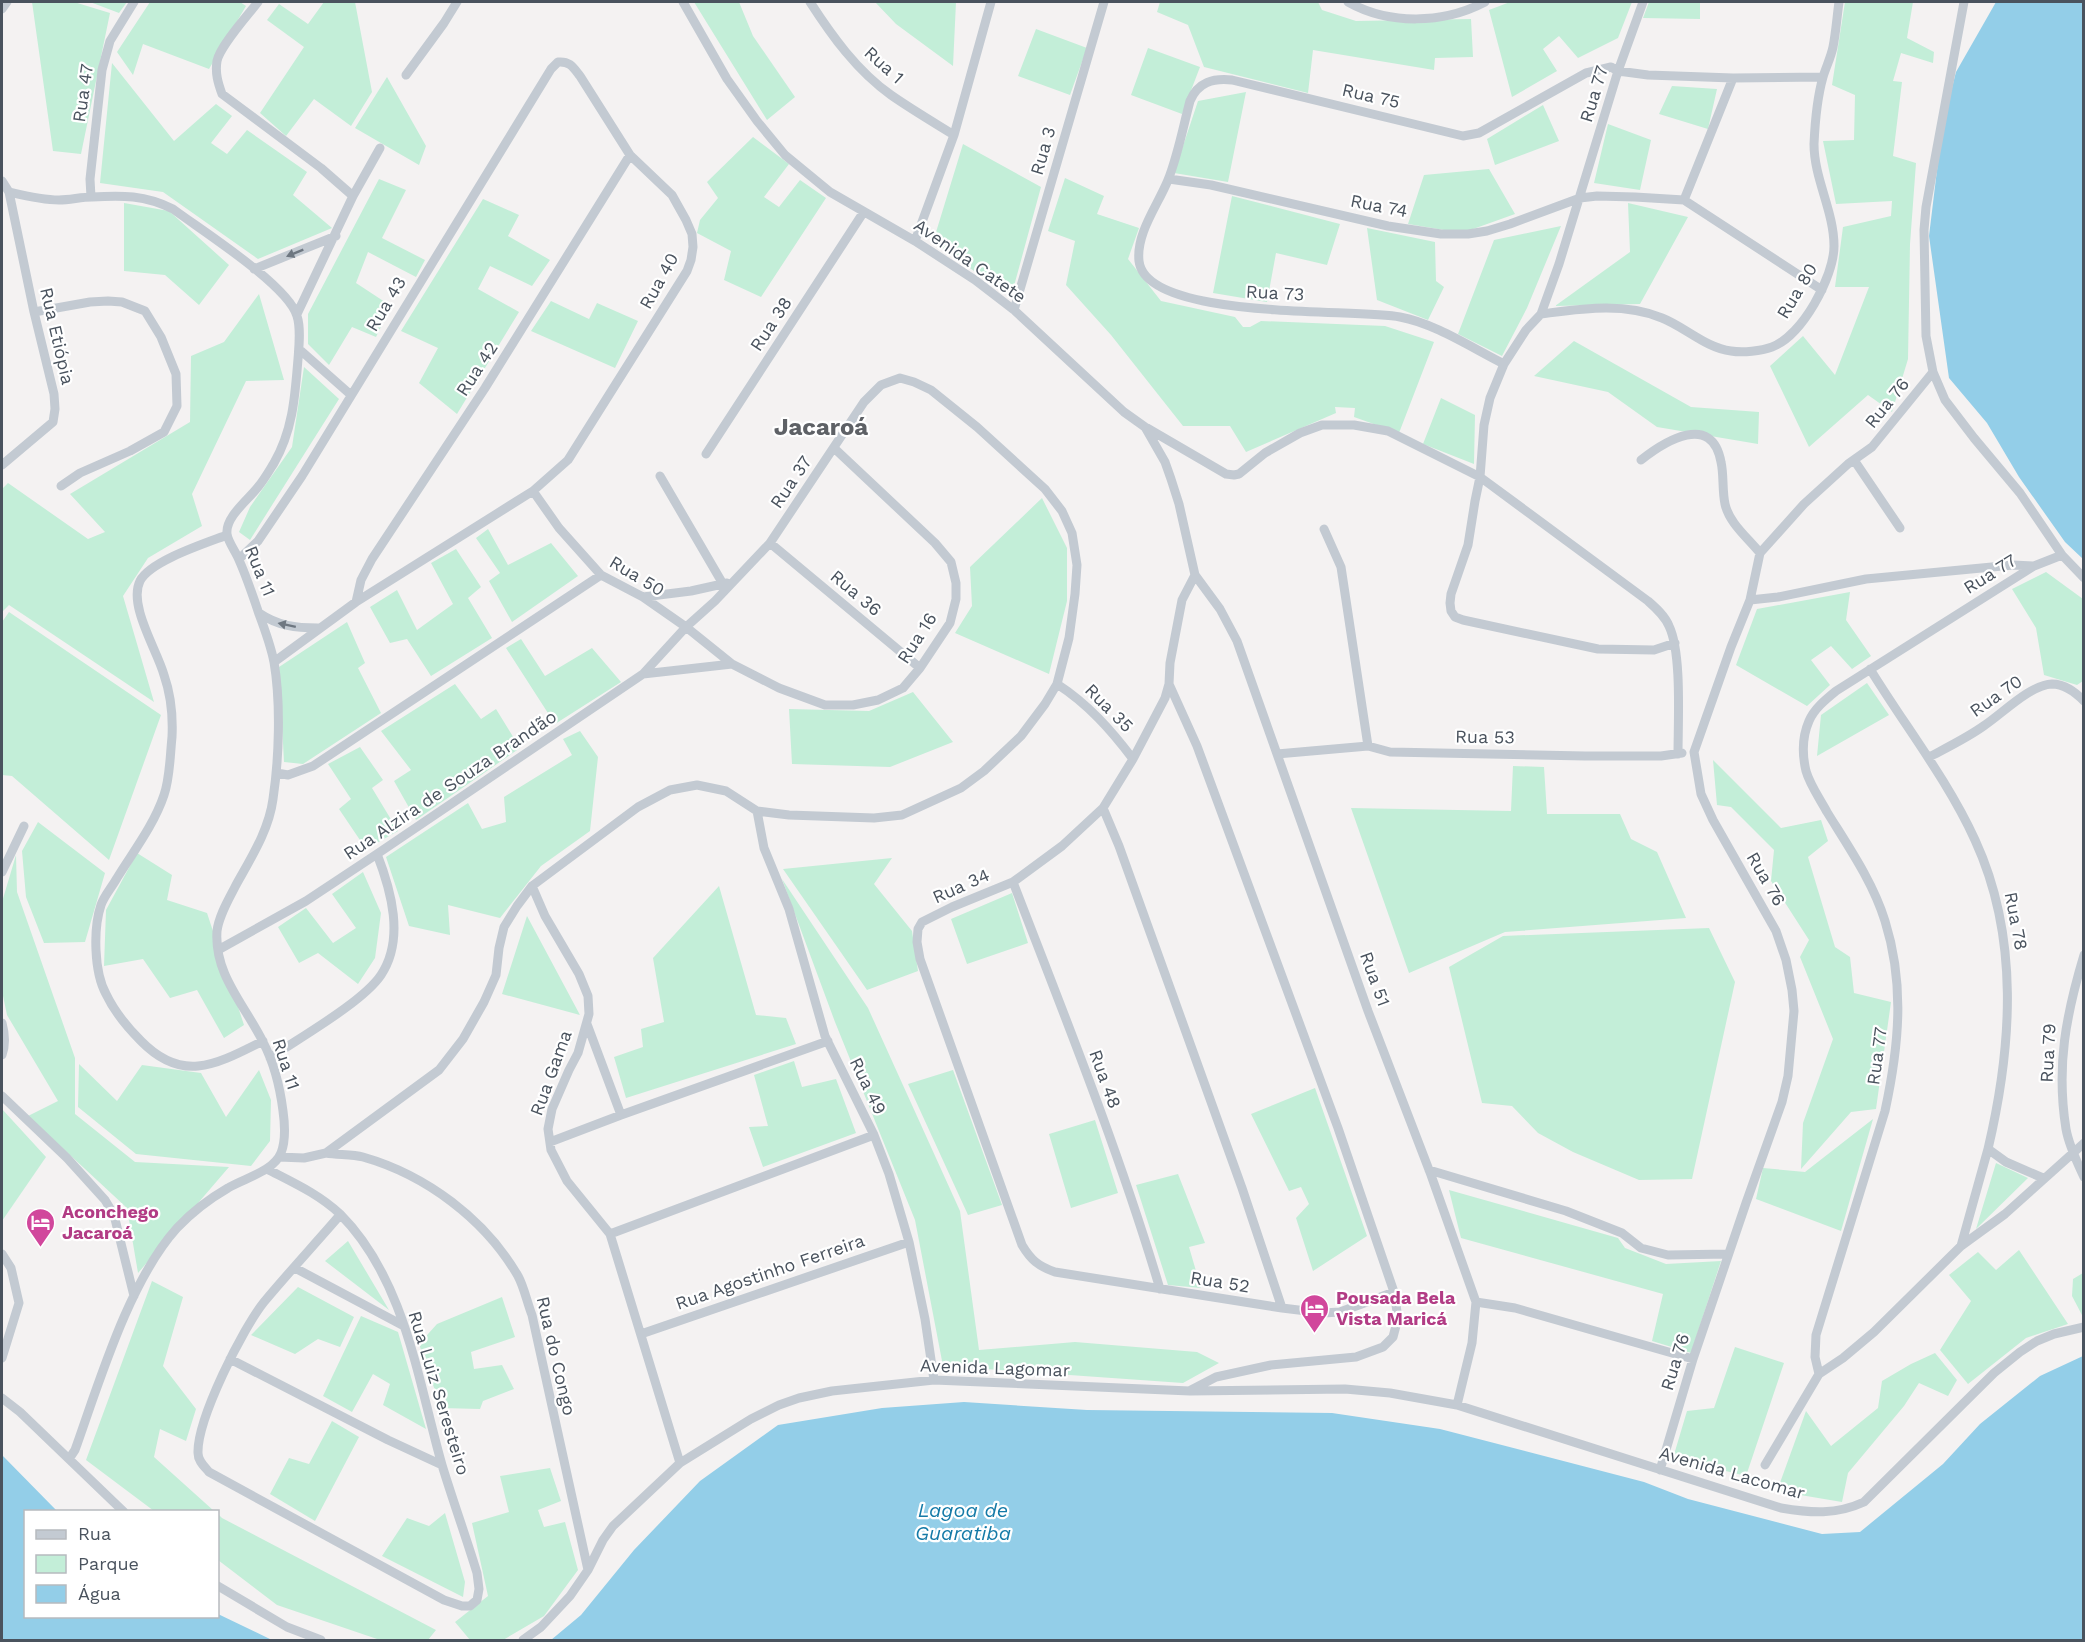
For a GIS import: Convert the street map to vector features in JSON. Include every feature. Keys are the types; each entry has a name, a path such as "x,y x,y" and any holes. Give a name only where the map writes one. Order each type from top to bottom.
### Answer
{"street":[{"path":"2,9 8,2"},
{"name":"Rua 47","path":"91,197 90,179 102,70 110,41 134,2"},
{"path":"258,2 217,59 216,78 222,94 321,168 353,196"},
{"path":"406,75 457,2"},
{"name":"Avenida Catete","path":"683,2 727,79 785,155 830,192 915,241 975,280 1014,310 1124,412 1145,427 1165,462 1171,479 1195,575"},
{"name":"Rua 1","path":"810,2 829,32 864,72 890,94 954,135"},
{"path":"915,241 954,135 990,2"},
{"name":"Rua 3","path":"1014,310 1104,2"},
{"path":"1348,2 1366,12 1418,21 1458,13 1485,2"},
{"name":"Rua 77","path":"1580,198 1618,71 1643,2"},
{"name":"Rua 80","path":"1541,315 1609,308 1632,309 1661,317 1710,345 1732,351 1762,350 1786,339 1806,315 1822,290 1832,265 1834,246 1832,226 1815,163 1816,121 1823,77 1833,48 1839,2"},
{"path":"1964,2 1930,184 1924,230 1926,336 1933,372 1945,400 2020,493 2062,555 2084,578"},
{"name":"Rua 40","path":"274,662 356,602 533,491 558,470 574,451 687,271 692,260 692,234 672,195 630,155 572,66 566,61 558,62"},
{"name":"Rua 43","path":"239,559 258,541 302,476 543,82 558,62"},
{"name":"Rua 75","path":"1169,179 1194,91 1203,84 1218,78 1243,82 1463,136 1479,133 1586,73 1611,67 1618,71"},
{"path":"1618,71 1648,75 1733,78 1823,77"},
{"path":"1733,78 1684,200 1822,290"},
{"path":"2,181 9,192 41,199 138,196 156,201 173,209 255,269 278,288 297,314 353,196 380,148"},
{"name":"Rua 42","path":"356,602 361,580 372,559 484,388 630,155"},
{"name":"Rua 74","path":"1169,179 1210,185 1388,226 1441,234 1486,231 1580,198 1635,197 1684,200"},
{"name":"Rua 73","path":"1169,179 1140,242 1139,262 1146,278 1166,290 1228,306 1273,311 1353,312 1401,317 1428,326 1504,364"},
{"name":"Rua Etiópia","path":"2,465 53,422 55,409 54,394 9,192"},
{"path":"1580,198 1541,315 1526,330 1504,364 1490,398 1484,425 1480,477 1468,545 1451,594 1451,611 1455,617 1598,649 1654,650 1675,643"},
{"name":"Rua 38","path":"706,454 863,213"},
{"path":"255,269 336,236"},
{"path":"34,312 108,301 122,302 145,311 161,337 176,374 177,406 164,432 130,451 80,473 61,486"},
{"name":"Rua 11","path":"279,1157 285,1140 284,1114 275,1070 263,1041 229,986 218,950 217,928 224,907 261,839 272,805 277,773 278,713 274,662 239,559 227,535 230,522 260,485 275,462 287,436 294,408 299,349 297,314"},
{"path":"299,349 351,395"},
{"name":"Rua 76","path":"1660,1470 1693,1359 1782,1102 1792,1037 1792,990 1786,960 1776,931 1713,820 1701,794 1694,752 1750,600 1760,553 1804,504 1854,459 1872,447 1933,372"},
{"name":"Rua 37","path":"686,627 770,543 872,393 881,385 900,378 931,390 977,427 1045,489 1062,511 1072,533 1077,565 1069,638 1057,684"},
{"path":"1145,427 1226,474 1239,474 1265,453 1300,433 1322,425 1354,425 1388,431 1480,477 1648,601 1669,625 1675,643 1678,753"},
{"path":"1641,460 1660,445 1677,437 1694,434 1707,437 1714,442 1721,462 1725,504 1729,514 1760,553"},
{"name":"Rua 16","path":"686,627 732,664 779,688 825,705 853,705 878,700 903,688 920,668 950,623 956,599 956,583 951,562 935,543 834,448"},
{"path":"1854,459 1900,528"},
{"path":"660,476 723,584"},
{"name":"Rua 50","path":"533,491 559,528 601,575 643,597 686,627"},
{"path":"1324,529 1341,567 1368,746"},
{"path":"227,535 158,564 140,580 136,597 164,675 172,708 169,765 164,795 143,836 101,904 96,944 104,992 123,1023 155,1056 176,1065 199,1067 225,1060 263,1041"},
{"name":"Rua 36","path":"770,543 920,668"},
{"name":"Rua 77","path":"1819,1374 1815,1357 1816,1335 1885,1111 1892,1080 1899,1001 1894,966 1876,896 1807,773 1803,738 1809,720 1820,705 1836,691 2034,566 2062,555"},
{"path":"1750,600 1778,597 1866,579 2013,565 2034,566"},
{"path":"277,773 288,775 313,766 601,575"},
{"name":"Rua 34","path":"1040,1266 1030,1258 1022,1245 920,959 917,942 918,929 922,922 952,907 1013,882 1062,846 1102,808 1157,715 1169,684 1170,663 1182,600 1195,575"},
{"name":"Rua 51","path":"1195,575 1220,609 1237,641 1368,1011 1429,1170 1476,1302 1473,1343 1457,1405"},
{"path":"643,597 692,591 734,581"},
{"path":"259,614 273,622 297,628 318,628"},
{"name":"Rua Alzira de Souza Brandão","path":"218,950 306,901 643,674 686,627"},
{"path":"643,674 732,664"},
{"name":"Rua 78","path":"1870,669 1929,758 1975,840 1996,900 2003,934 2008,967 2007,1035 2002,1081 1988,1149 1961,1246"},
{"path":"326,1154 439,1070 453,1053 479,1011 496,975 504,927 532,886 638,807 670,789 697,784 726,791 757,811 789,815 874,818 902,815 961,788 984,771 1021,736 1057,684"},
{"name":"Rua 35","path":"1057,684 1095,713 1133,759"},
{"path":"1169,684 1197,746 1334,1117 1394,1292 1398,1318 1393,1336 1383,1347 1356,1356 1270,1365 1216,1377 1190,1391"},
{"name":"Rua 70","path":"1929,758 1985,725 2038,687 2052,684 2064,686 2084,701"},
{"name":"Rua 53","path":"1277,754 1368,746 1390,753 1661,756 1694,752"},
{"path":"1102,808 1119,846 1242,1188 1282,1308"},
{"name":"Rua 49","path":"757,811 764,848 789,909 828,1041 874,1135 889,1174 909,1242 925,1319 934,1380"},
{"path":"2,872 24,826"},
{"path":"270,1058 359,997 381,975 389,957 393,936 393,912 377,854"},
{"name":"Rua 48","path":"1013,882 1142,1231 1160,1289"},
{"name":"Rua Gama","path":"532,886 545,916 579,974 588,996 589,1014 579,1053 552,1109 548,1129 551,1150 567,1181 610,1234 680,1463"},
{"name":"Rua 79","path":"2084,955 2067,1016 2063,1044 2063,1101 2066,1131 2084,1177"},
{"path":"2,1023 5,1034 2,1055"},
{"path":"587,1023 621,1114"},
{"path":"550,1142 621,1114 828,1041"},
{"path":"2,1096 67,1158 105,1200 114,1215 134,1296"},
{"path":"610,1234 874,1135"},
{"path":"1765,1464 1819,1374 1843,1358 1874,1332 1961,1246 2004,1214 2084,1143"},
{"path":"1988,1149 2006,1162 2043,1178"},
{"name":"Rua do Congo","path":"279,1157 304,1158 326,1154 362,1156 423,1182 466,1212 500,1248 519,1278 532,1315 588,1570"},
{"path":"69,1459 75,1450 103,1371 134,1296 158,1254 177,1229 205,1203 230,1187 267,1169 279,1157"},
{"name":"Rua Luiz Seresteiro","path":"230,1359 205,1418 198,1453 200,1462 209,1472 444,1600 462,1606 471,1606 477,1600 479,1588 477,1573 442,1465 416,1363 404,1326 380,1269 340,1215 319,1198 267,1169"},
{"path":"1429,1170 1566,1211 1622,1233 1641,1248 1668,1255 1728,1254"},
{"path":"340,1215 264,1302 246,1327 230,1359 442,1465"},
{"name":"Rua Agostinho Ferreira","path":"641,1334 909,1242"},
{"path":"2,1254 10,1268 20,1303 2,1358"},
{"name":"Rua 52","path":"1040,1266 1055,1272 1323,1313 1340,1312 1394,1292"},
{"path":"295,1268 404,1326"},
{"path":"1476,1302 1515,1308 1693,1359"},
{"name":"Avenida Lacomar","path":"1457,1405 1782,1508 1812,1513 1833,1512 1864,1502 1994,1373 2019,1352 2054,1334 2084,1327"},
{"name":"Avenida Lagomar","path":"523,1641 541,1628 570,1596 613,1526 680,1463 751,1419 799,1398 934,1380 1190,1391 1345,1389 1390,1392 1457,1405"},
{"path":"2,1398 122,1510"},
{"path":"219,1587 287,1627 321,1641"}],"green space":[{"path":"32,2 74,2 110,13 81,154 53,151"},
{"path":"90,2 127,2 119,13"},
{"path":"150,2 240,2 246,6 209,69 143,44 133,75 117,52"},
{"path":"324,2 355,2 372,92 351,126 314,99 286,136 260,113 304,47 267,20 279,4 308,24"},
{"path":"694,2 739,2 753,36 795,97 767,120"},
{"path":"875,2 956,2 953,66 896,24"},
{"path":"1160,2 1318,2 1322,10 1356,21 1471,19 1473,57 1435,58 1434,70 1313,50 1308,93 1204,67 1188,25 1157,12"},
{"path":"1510,2 1632,2 1618,38 1578,58 1559,36 1543,49 1557,71 1512,97 1489,10"},
{"path":"1649,2 1700,2 1700,19 1643,18"},
{"path":"1845,2 1913,2 1907,38 1934,52 1933,63 1901,53 1893,81 1902,82 1893,156 1916,163 1910,244 1908,359 1892,412 1868,395 1809,447 1770,366 1803,336 1835,375 1869,287 1835,287 1843,227 1891,216 1892,201 1836,204 1823,141 1854,140 1855,95 1832,85"},
{"path":"1036,29 1087,48 1070,95 1018,76"},
{"path":"1148,48 1200,67 1182,114 1131,95"},
{"path":"112,63 174,141 216,104 232,116 211,143 227,154 247,130 307,172 293,195 332,228 258,259 163,192 100,183"},
{"path":"387,77 426,146 419,165 355,128"},
{"path":"1672,86 1717,89 1708,129 1659,114"},
{"path":"1246,92 1228,182 1174,173 1198,101"},
{"path":"1543,105 1559,141 1495,165 1487,139"},
{"path":"1608,124 1651,140 1640,190 1594,183"},
{"path":"753,137 789,164 764,197 779,207 800,180 826,198 761,297 724,280 731,251 697,233 700,220 718,198 707,182"},
{"path":"963,144 1041,187 1011,297 933,242"},
{"path":"1489,169 1515,214 1462,233 1408,224 1424,175"},
{"path":"1065,178 1104,196 1097,214 1139,228 1128,259 1161,301 1235,317 1243,327 1250,327 1261,321 1385,326 1434,342 1399,433 1354,417 1355,408 1335,407 1336,413 1246,452 1230,426 1183,426 1111,335 1066,285 1075,241 1048,231"},
{"path":"379,179 406,190 382,238 425,260 416,277 368,252 356,283 391,306 376,337 352,327 329,365 308,344 308,314"},
{"path":"1232,196 1340,224 1327,265 1276,253 1267,302 1213,293"},
{"path":"483,199 519,215 508,236 550,260 532,286 490,266 478,289 519,312 457,414 419,383 438,348 401,331"},
{"path":"124,203 169,211 229,265 199,305 165,275 124,271"},
{"path":"1628,203 1688,217 1640,304 1555,306 1630,252"},
{"path":"1561,226 1527,308 1502,356 1458,334 1494,240"},
{"path":"1367,228 1435,242 1436,281 1444,287 1428,320 1377,300"},
{"path":"259,294 284,380 246,381 192,494 202,526 148,558 123,596 154,702 9,605 2,612 2,489 8,483 88,539 105,532 70,494 190,422 191,356 224,342"},
{"path":"551,301 589,319 597,303 638,321 615,368 531,331"},
{"path":"1574,341 1691,407 1759,412 1758,444 1657,427 1608,392 1534,376"},
{"path":"304,367 339,399 250,540 239,532 250,507 292,447"},
{"path":"1441,398 1475,415 1474,464 1423,444"},
{"path":"1042,498 1067,548 1067,601 1049,674 955,633 972,606 970,567"},
{"path":"488,529 508,565 551,543 578,576 512,622 489,581 500,573 476,538"},
{"path":"456,549 481,587 468,598 492,638 431,676 407,639 390,643 370,607 397,590 417,630 453,604 431,563"},
{"path":"2046,572 2083,599 2083,681 2077,685 2044,675 2036,628 2012,589"},
{"path":"1850,592 1846,620 1871,656 1852,669 1831,646 1811,660 1830,685 1807,706 1736,665 1757,609"},
{"path":"9,612 161,715 109,860 12,776 2,775 2,622"},
{"path":"347,622 365,663 358,668 381,713 303,764 284,762 279,667"},
{"path":"521,639 545,676 592,648 621,682 555,724 506,648"},
{"path":"1867,683 1889,715 1817,756 1821,715"},
{"path":"455,684 481,719 496,709 520,748 416,820 394,781 411,770 381,731"},
{"path":"913,692 953,742 890,767 792,764 789,709 869,711"},
{"path":"580,731 598,757 590,831 541,866 500,918 448,905 450,935 409,926 386,857 468,803 482,829 506,822 504,797 572,755 563,739"},
{"path":"360,747 383,780 372,788 398,831 366,849 339,809 351,799 328,764"},
{"path":"1713,760 1781,828 1821,820 1828,841 1808,857 1835,947 1850,957 1854,993 1891,1002 1876,1109 1851,1112 1801,1169 1803,1123 1833,1039 1800,957 1809,940 1771,881 1774,850 1731,807 1717,805"},
{"path":"1513,766 1544,767 1547,814 1620,814 1631,839 1657,852 1686,918 1505,932 1409,973 1351,808 1511,811"},
{"path":"38,822 105,873 85,942 44,943 26,897 22,851"},
{"path":"137,853 172,875 167,900 207,913 244,1025 224,1038 197,990 170,998 143,959 104,966 106,910"},
{"path":"16,855 17,892 75,1058 75,1114 135,1162 229,1167 138,1273 127,1208 28,1116 58,1101 7,1015 2,991 2,902"},
{"path":"892,858 874,884 912,931 918,971 867,990 783,869"},
{"path":"363,872 381,913 375,958 358,984 318,953 299,963 278,927 306,908 333,943 356,928 332,894"},
{"path":"782,879 868,1008 960,1211 979,1350 1075,1342 1197,1352 1219,1363 1183,1383 943,1366 915,1220 835,1022"},
{"path":"719,886 756,1015 786,1018 796,1044 626,1098 614,1057 643,1047 641,1029 664,1022 653,958"},
{"path":"1012,893 1028,943 967,964 951,919"},
{"path":"527,916 580,1015 502,994"},
{"path":"1709,928 1735,982 1692,1179 1639,1180 1573,1152 1538,1133 1512,1106 1482,1103 1449,967 1503,936"},
{"path":"794,1061 802,1087 836,1079 856,1133 763,1167 749,1127 768,1126 754,1075"},
{"path":"79,1064 117,1101 142,1065 201,1073 226,1117 259,1070 271,1100 270,1141 251,1166 136,1154 78,1107"},
{"path":"953,1070 1002,1205 968,1215 908,1084"},
{"path":"1315,1088 1367,1236 1313,1271 1296,1218 1309,1204 1301,1187 1289,1191 1251,1114"},
{"path":"2,1109 46,1157 2,1221"},
{"path":"1873,1119 1841,1231 1756,1199 1763,1168 1805,1172"},
{"path":"1095,1120 1118,1193 1071,1208 1049,1134"},
{"path":"1996,1163 2028,1178 1976,1229"},
{"path":"1178,1174 1205,1243 1189,1247 1201,1288 1168,1285 1136,1185"},
{"path":"1449,1190 1618,1238 1625,1248 1666,1264 1721,1261 1691,1353 1652,1341 1663,1294 1461,1238"},
{"path":"348,1241 389,1310 325,1261"},
{"path":"2019,1250 2068,1324 2026,1338 1968,1384 1940,1350 1971,1301 1949,1275 1978,1252 1996,1270"},
{"path":"2083,1273 2083,1317 2072,1296 2073,1279"},
{"path":"152,1281 183,1297 163,1366 196,1409 186,1441 160,1429 154,1457 213,1510 153,1510 86,1460"},
{"path":"298,1287 354,1317 340,1347 318,1339 295,1354 251,1335"},
{"path":"502,1297 515,1337 471,1352 474,1369 502,1365 514,1389 483,1401 480,1409 441,1408 419,1344 437,1324"},
{"path":"361,1316 398,1332 426,1429 383,1405 390,1384 373,1374 352,1412 323,1396"},
{"path":"1735,1347 1784,1363 1746,1476 1673,1458 1687,1411 1714,1408"},
{"path":"1935,1353 1957,1380 1948,1396 1919,1383 1904,1406 1848,1473 1842,1502 1777,1491 1806,1411 1831,1446 1878,1408 1882,1381"},
{"path":"332,1421 359,1437 315,1521 270,1494 289,1458 309,1464"},
{"path":"550,1468 561,1501 538,1510 544,1527 565,1522 578,1570 544,1616 503,1640 470,1640 455,1622 488,1596 472,1523 509,1512 500,1476"},
{"path":"445,1513 465,1582 463,1597 382,1556 407,1518 429,1526"},
{"path":"219,1515 436,1630 428,1640 380,1640 277,1605 219,1561"}],"water":[{"path":"1996,2 2083,2 2083,559 2065,542 2019,477 1987,423 1949,378 1929,236 1937,170 1944,119 1956,72"},
{"name":"Lagoa de Guaratiba","path":"2083,1356 2083,1640 551,1640 581,1615 634,1550 700,1481 778,1425 882,1408 964,1402 1087,1410 1332,1413 1440,1429 1644,1482 1688,1499 1822,1534 1860,1532 1943,1464 1980,1424 2040,1376"},
{"path":"2,1455 56,1510 24,1510 24,1618 219,1618 219,1614 272,1640 2,1640"}],"place":[{"name":"Aconchego Jacaroá","path":"41,1248"},
{"name":"Pousada Bela Vista Maricá","path":"1315,1334"}],"district":[{"name":"Jacaroá","path":"821,427"}]}
